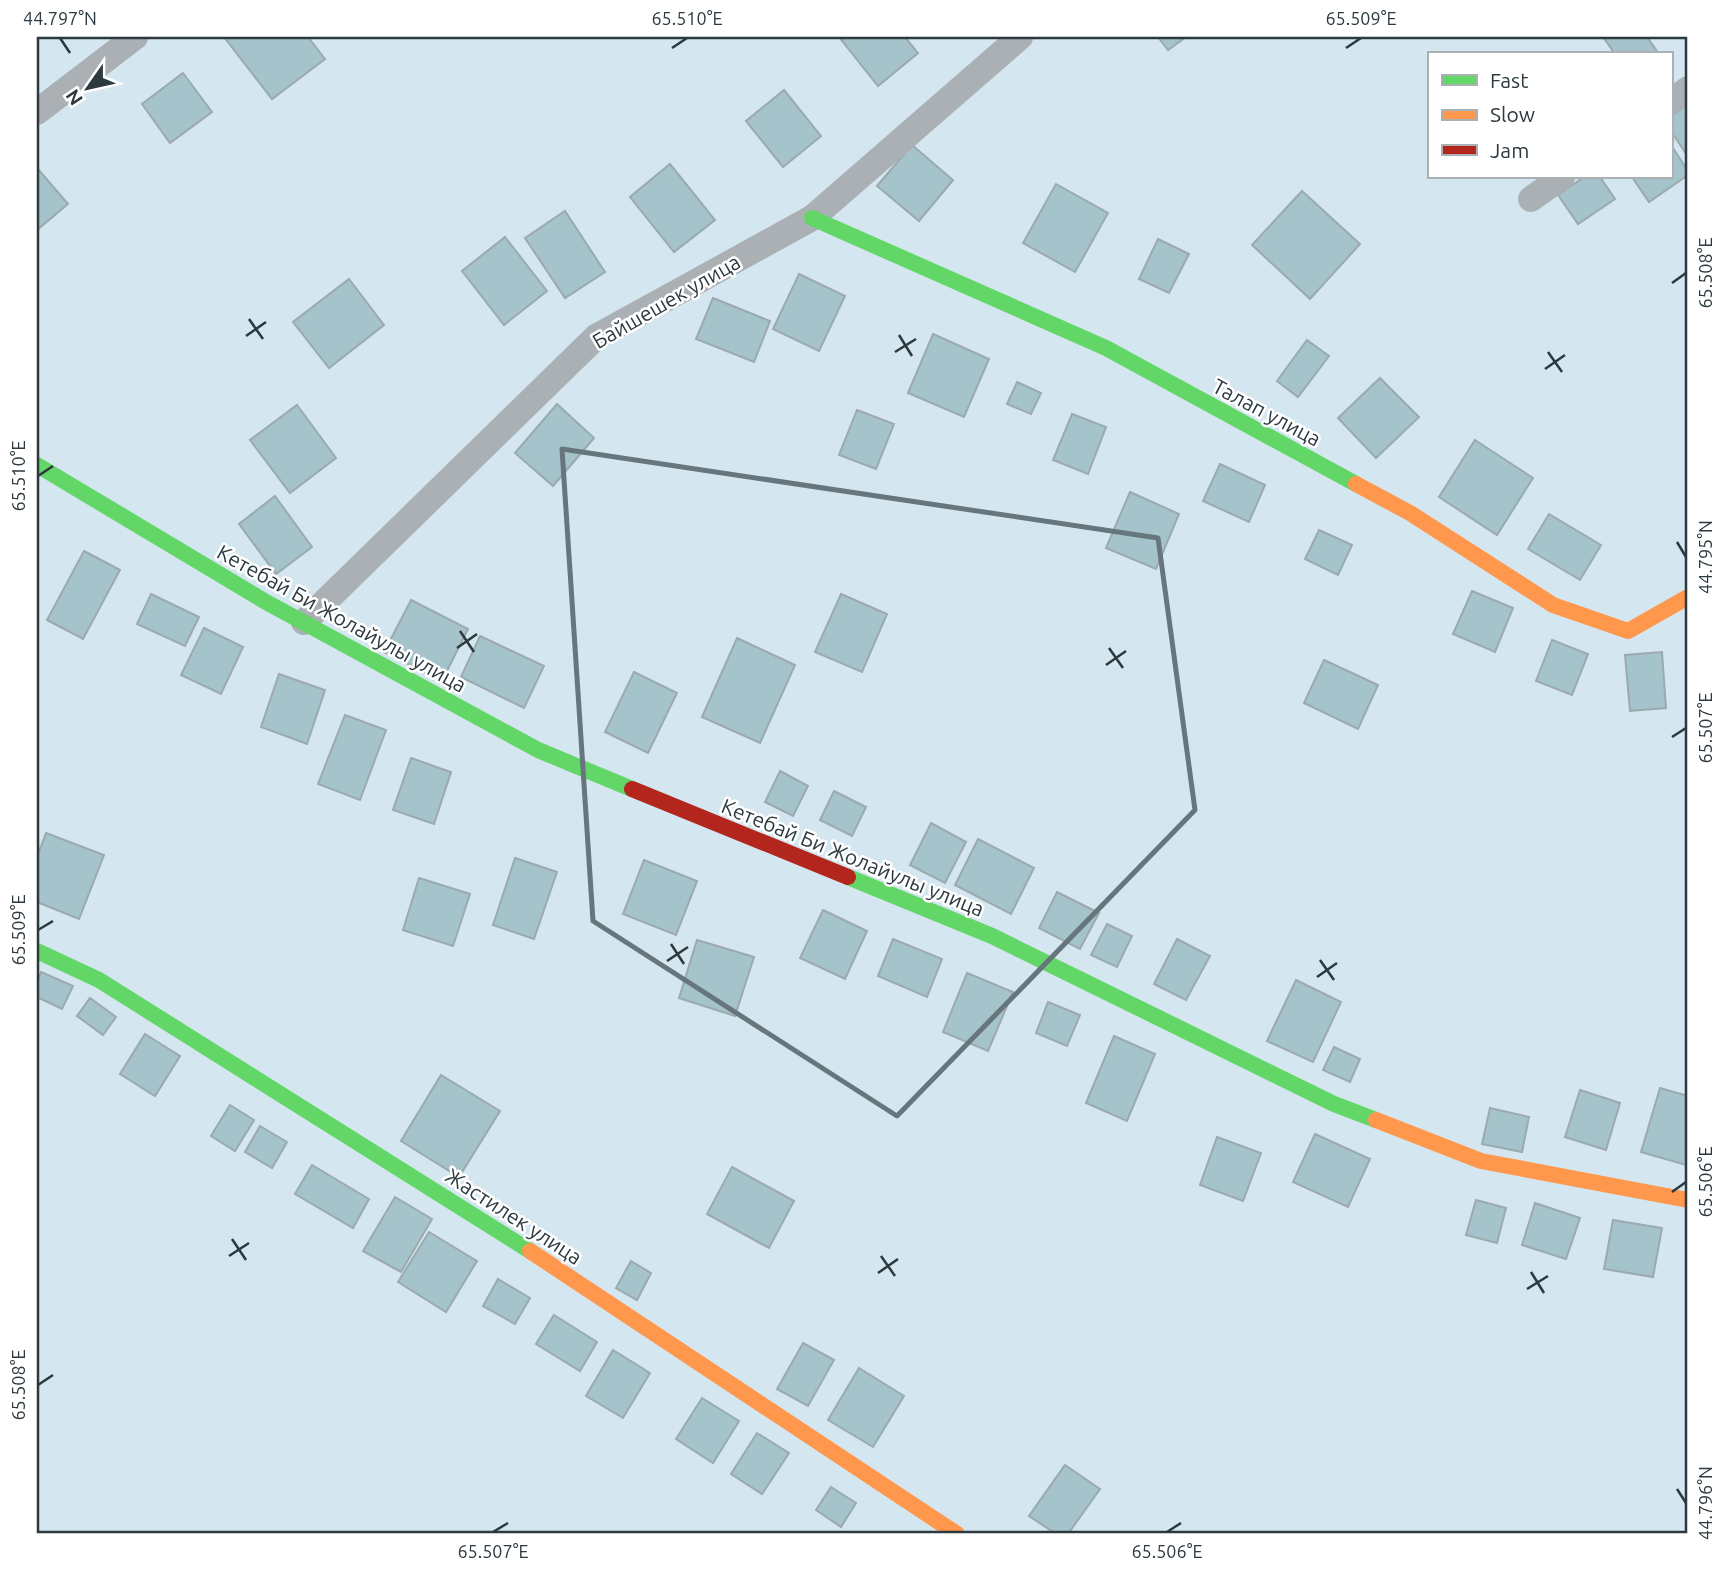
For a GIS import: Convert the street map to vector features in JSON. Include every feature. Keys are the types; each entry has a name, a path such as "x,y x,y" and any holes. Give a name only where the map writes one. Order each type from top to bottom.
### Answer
{"street":[{"path":"37,112 135,37"},
{"name":"Байшешек улица","path":"303,622 596,337 812,218 1020,37"},
{"path":"1672,101 1688,89"},
{"path":"1531,199 1561,178"},
{"name":"Талап улица","path":"812,218 1106,348 1410,513 1553,605 1628,631 1688,597"},
{"name":"Кетебай Би Жолайулы улица","path":"37,464 303,622 538,750 992,936 1334,1104 1481,1161 1688,1200"},
{"name":"Жастилек улица","path":"37,951 99,980 476,1215 957,1534"}],"highlighted area":[{"path":"562,449 1158,538 1195,810 897,1116 593,921"}],"building":[{"path":"224,37 308,37 325,59 272,99"},
{"path":"839,37 905,37 918,53 878,86"},
{"path":"1158,37 1186,37 1168,50"},
{"path":"1603,37 1647,37 1658,52 1614,52"},
{"path":"183,73 212,112 170,143 142,104"},
{"path":"784,90 821,136 783,167 746,121"},
{"path":"1688,104 1688,157 1672,133 1672,115"},
{"path":"912,145 953,180 919,221 877,186"},
{"path":"1672,147 1688,175 1649,202 1633,178 1672,178"},
{"path":"670,164 715,220 674,252 630,197"},
{"path":"37,168 68,204 37,230"},
{"path":"1583,178 1601,178 1615,199 1578,224 1558,195"},
{"path":"1056,184 1108,213 1075,272 1023,243"},
{"path":"1302,191 1360,244 1310,299 1252,245"},
{"path":"565,211 605,272 565,298 525,238"},
{"path":"505,237 547,291 504,325 462,271"},
{"path":"1158,239 1189,254 1169,293 1139,279"},
{"path":"799,274 845,296 819,351 773,329"},
{"path":"349,279 384,325 329,368 293,322"},
{"path":"713,298 770,321 754,362 696,339"},
{"path":"933,334 989,359 964,417 908,393"},
{"path":"1307,340 1329,356 1298,397 1277,381"},
{"path":"1380,378 1419,417 1376,458 1338,418"},
{"path":"1017,382 1041,393 1031,414 1007,404"},
{"path":"557,404 594,438 553,486 515,453"},
{"path":"297,405 336,458 290,493 250,440"},
{"path":"857,410 894,424 876,469 839,455"},
{"path":"1072,414 1106,427 1088,474 1053,460"},
{"path":"1475,440 1533,478 1497,535 1439,497"},
{"path":"1220,464 1265,485 1249,522 1203,501"},
{"path":"1130,492 1179,514 1156,569 1106,548"},
{"path":"275,496 312,547 276,574 239,524"},
{"path":"1549,514 1601,545 1580,580 1528,549"},
{"path":"1319,530 1352,545 1338,575 1305,559"},
{"path":"84,551 120,570 83,639 47,620"},
{"path":"1472,591 1513,608 1495,652 1453,634"},
{"path":"151,594 199,617 185,646 137,624"},
{"path":"841,594 887,614 862,672 815,652"},
{"path":"411,600 468,629 442,681 384,652"},
{"path":"204,628 243,647 221,694 181,675"},
{"path":"480,636 544,666 524,708 461,677"},
{"path":"737,638 795,665 760,743 702,717"},
{"path":"1552,640 1588,654 1572,695 1536,681"},
{"path":"1662,652 1666,708 1630,711 1625,655"},
{"path":"1324,660 1378,685 1358,729 1304,703"},
{"path":"634,672 677,693 648,753 605,732"},
{"path":"279,674 325,690 307,744 261,727"},
{"path":"345,715 386,730 360,800 318,784"},
{"path":"411,758 451,772 434,824 393,810"},
{"path":"780,771 808,786 793,816 765,802"},
{"path":"834,791 866,807 852,836 820,820"},
{"path":"931,823 966,842 945,883 910,865"},
{"path":"46,833 104,855 79,919 37,902 37,857"},
{"path":"978,839 1034,868 1011,914 955,885"},
{"path":"515,858 557,872 534,939 493,925"},
{"path":"644,860 697,881 676,935 623,914"},
{"path":"419,878 470,894 453,946 403,930"},
{"path":"1057,892 1099,913 1080,949 1039,928"},
{"path":"823,910 867,931 845,979 800,958"},
{"path":"1107,924 1132,936 1117,967 1091,955"},
{"path":"893,939 942,959 927,997 878,976"},
{"path":"1177,939 1210,956 1186,1000 1154,984"},
{"path":"697,940 754,957 735,1016 679,998"},
{"path":"41,972 73,986 62,1009 37,997 37,982"},
{"path":"967,973 1013,992 988,1051 943,1032"},
{"path":"1296,980 1341,1002 1313,1062 1267,1041"},
{"path":"90,998 116,1017 103,1035 77,1016"},
{"path":"1048,1002 1080,1015 1067,1046 1036,1033"},
{"path":"145,1034 180,1056 155,1096 120,1074"},
{"path":"1114,1036 1155,1054 1127,1121 1086,1103"},
{"path":"1334,1047 1360,1059 1350,1082 1323,1070"},
{"path":"441,1075 500,1111 459,1177 401,1141"},
{"path":"1660,1088 1688,1096 1686,1165 1641,1152"},
{"path":"1580,1090 1620,1103 1606,1150 1565,1137"},
{"path":"230,1105 254,1120 235,1151 211,1136"},
{"path":"1490,1108 1529,1117 1522,1152 1482,1144"},
{"path":"260,1126 287,1142 272,1168 245,1152"},
{"path":"1315,1134 1370,1159 1348,1207 1293,1182"},
{"path":"1217,1137 1261,1153 1243,1201 1200,1185"},
{"path":"312,1165 369,1199 353,1228 295,1194"},
{"path":"732,1167 794,1201 769,1248 707,1214"},
{"path":"395,1197 432,1219 401,1272 363,1251"},
{"path":"1476,1200 1506,1208 1497,1243 1466,1235"},
{"path":"1535,1203 1580,1218 1566,1259 1522,1245"},
{"path":"1613,1220 1662,1228 1653,1277 1604,1269"},
{"path":"429,1232 477,1261 446,1312 398,1282"},
{"path":"631,1261 651,1273 637,1300 616,1288"},
{"path":"498,1279 530,1298 515,1324 483,1306"},
{"path":"554,1315 597,1342 580,1371 536,1344"},
{"path":"803,1343 834,1360 808,1406 777,1389"},
{"path":"613,1350 650,1373 623,1418 586,1396"},
{"path":"859,1368 904,1396 873,1447 828,1420"},
{"path":"702,1398 739,1421 713,1463 676,1439"},
{"path":"757,1433 789,1453 762,1494 731,1474"},
{"path":"1065,1465 1100,1489 1068,1534 1056,1534 1029,1516"},
{"path":"831,1487 856,1503 841,1527 816,1510"}],"traffic: fast":[{"path":"812,218 1106,348 1356,484"},
{"path":"37,465 266,602 538,750 632,789"},
{"path":"848,877 992,936 1334,1104 1376,1120"},
{"path":"37,951 99,980 530,1251"}],"traffic: slow":[{"path":"1356,484 1410,513 1553,605 1628,631 1688,597"},
{"path":"1376,1120 1481,1161 1688,1200"},
{"path":"530,1251 957,1534"}],"traffic: jam":[{"path":"632,789 848,877"}]}
